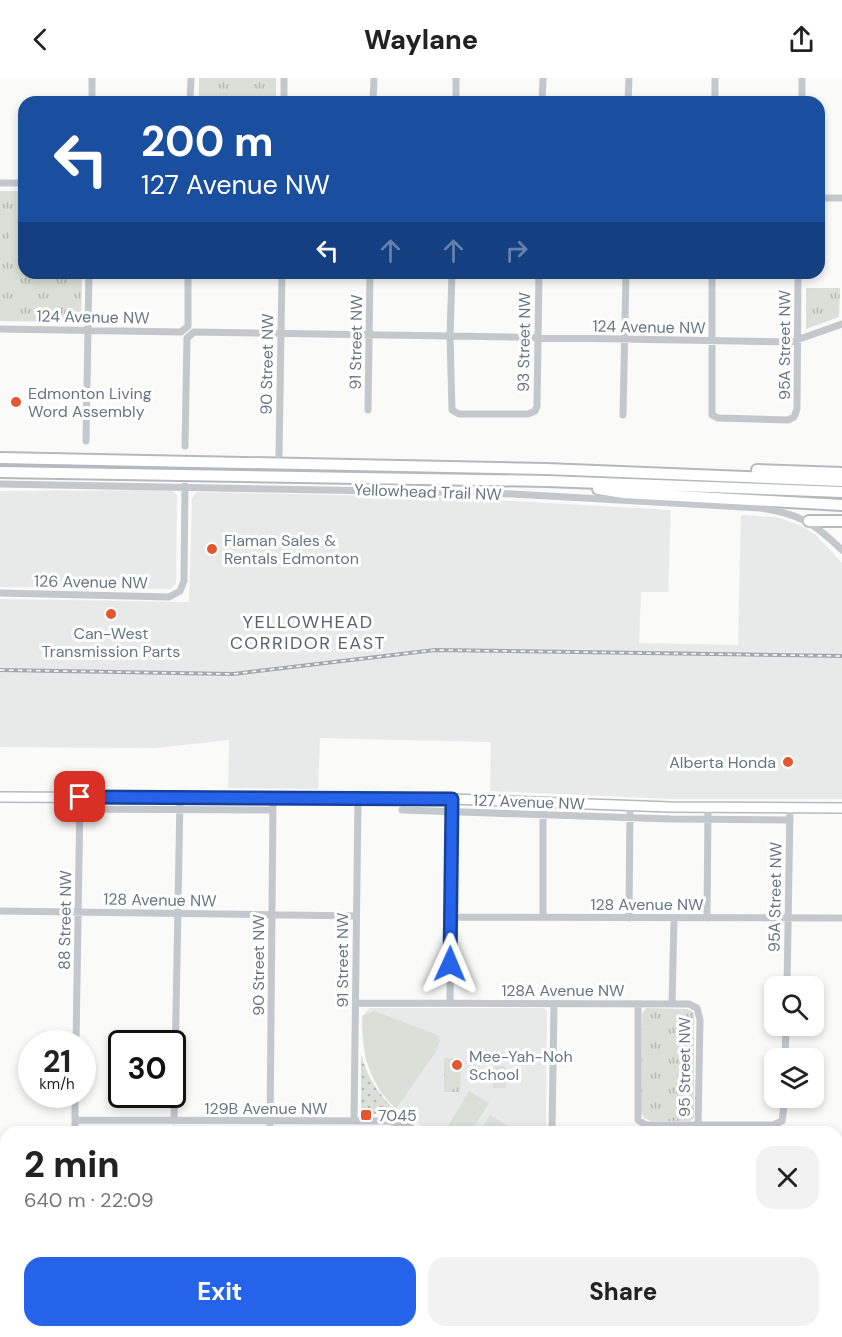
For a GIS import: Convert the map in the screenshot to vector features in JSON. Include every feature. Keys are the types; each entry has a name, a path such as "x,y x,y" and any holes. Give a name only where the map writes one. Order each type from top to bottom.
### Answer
{"highway":[{"name":"Yellowhead Trail NW","path":"0,458 643,472 842,481"},
{"path":"643,472 696,469 842,473"},
{"name":"Yellowhead Trail NW","path":"0,472 547,481 842,492"},
{"path":"547,481 624,493 842,505"},
{"path":"808,521 842,521"}],"main road":[{"name":"127 Avenue NW","path":"0,796 452,799 630,806 842,808"}],"street":[{"path":"92,78 92,96"},
{"path":"190,96 191,78"},
{"path":"284,78 284,96"},
{"path":"373,96 374,78"},
{"path":"456,78 456,96"},
{"path":"542,96 543,78"},
{"path":"628,96 629,78"},
{"path":"715,78 715,96"},
{"path":"802,78 802,96"},
{"path":"0,183 18,183"},
{"path":"825,198 842,198"},
{"path":"86,441 89,279"},
{"path":"185,446 188,279"},
{"name":"90 Street NW","path":"279,455 282,279"},
{"name":"91 Street NW","path":"368,410 370,279"},
{"path":"451,336 453,279"},
{"name":"93 Street NW","path":"451,336 452,410 459,414 528,414 535,411 539,279"},
{"path":"624,415 626,279"},
{"path":"711,342 712,279"},
{"name":"95A Street NW","path":"711,342 712,415 718,418 788,420 794,417 797,410 798,279"},
{"name":"124 Avenue NW","path":"0,329 711,342 796,341 842,324"},
{"name":"Yellowhead Trail NW","path":"0,484 541,495 761,508 784,511 808,521 842,550"},
{"name":"126 Avenue NW","path":"0,593 169,597 180,591 184,581 185,486"},
{"name":"88 Street NW","path":"76,1030 80,797"},
{"path":"174,1121 180,797"},
{"name":"90 Street NW","path":"270,1126 273,798"},
{"name":"91 Street NW","path":"354,1121 358,798"},
{"path":"450,1003 452,799"},
{"path":"543,802 543,917"},
{"path":"629,918 630,806"},
{"path":"707,918 708,807"},
{"name":"95A Street NW","path":"787,976 790,808"},
{"path":"80,809 273,810"},
{"name":"127 Avenue NW","path":"402,810 630,818 790,820"},
{"name":"128 Avenue NW","path":"0,911 356,916"},
{"name":"128 Avenue NW","path":"451,917 842,918"},
{"path":"672,1004 674,918"},
{"name":"128A Avenue NW","path":"356,1003 689,1004 697,1008"},
{"path":"552,1126 554,1004"},
{"path":"638,1004 636,1110 638,1120 651,1126"},
{"name":"95 Street NW","path":"697,1008 700,1020 698,1125"},
{"path":"75,1108 75,1126"},
{"path":"690,1126 773,1125 782,1121 784,1108"},
{"name":"129B Avenue NW","path":"75,1120 354,1121 396,1122 405,1126"}],"shaded area":[{"path":"171,490 177,495 176,584 171,589 0,587 0,491"},
{"path":"197,492 441,497 671,510 668,592 641,592 639,643 738,645 741,515 777,517 802,526 816,535 842,563 842,799 672,799 490,791 491,742 320,738 318,789 228,788 229,740 156,748 0,747 0,599 189,602 192,498"},
{"name":"Mee-Yah-Noh School","path":"370,1008 544,1008 547,1012 546,1126 422,1126 404,1115 380,1092 365,1059 362,1016"}],"green space":[{"path":"199,78 276,78 276,96 199,96"},
{"path":"0,191 18,191 18,279 82,279 81,322 0,321"},
{"path":"10,234 18,234 18,251 9,251"},
{"path":"806,288 840,288 839,317 806,329"},
{"path":"646,1008 688,1009 694,1013 694,1118 690,1121 651,1121 644,1118 641,1112 642,1013"},
{"path":"374,1011 438,1035 440,1040 435,1053 396,1109 386,1099 373,1078 365,1055 362,1016"},
{"path":"361,1054 377,1089 404,1118 361,1112"},
{"path":"444,1058 461,1058 460,1092 444,1092"},
{"path":"494,1066 506,1066 506,1088 493,1088"},
{"path":"469,1091 489,1103 475,1126 448,1126"},
{"path":"490,1115 508,1126 484,1126"}],"railway":[{"path":"0,670 233,674 435,650 842,656"}],"place":[{"name":"Edmonton Living Word Assembly","path":"16,402"},
{"name":"Flaman Sales & Rentals Edmonton","path":"212,549"},
{"name":"Can-West Transmission Parts","path":"111,614"},
{"name":"Alberta Honda","path":"788,762"},
{"name":"Mee-Yah-Noh School","path":"457,1065"},
{"name":"7045","path":"366,1115"}],"district":[{"name":"YELLOWHEAD CORRIDOR EAST","path":"308,632"}],"route":[{"path":"80,797 452,799 450,964"}]}
